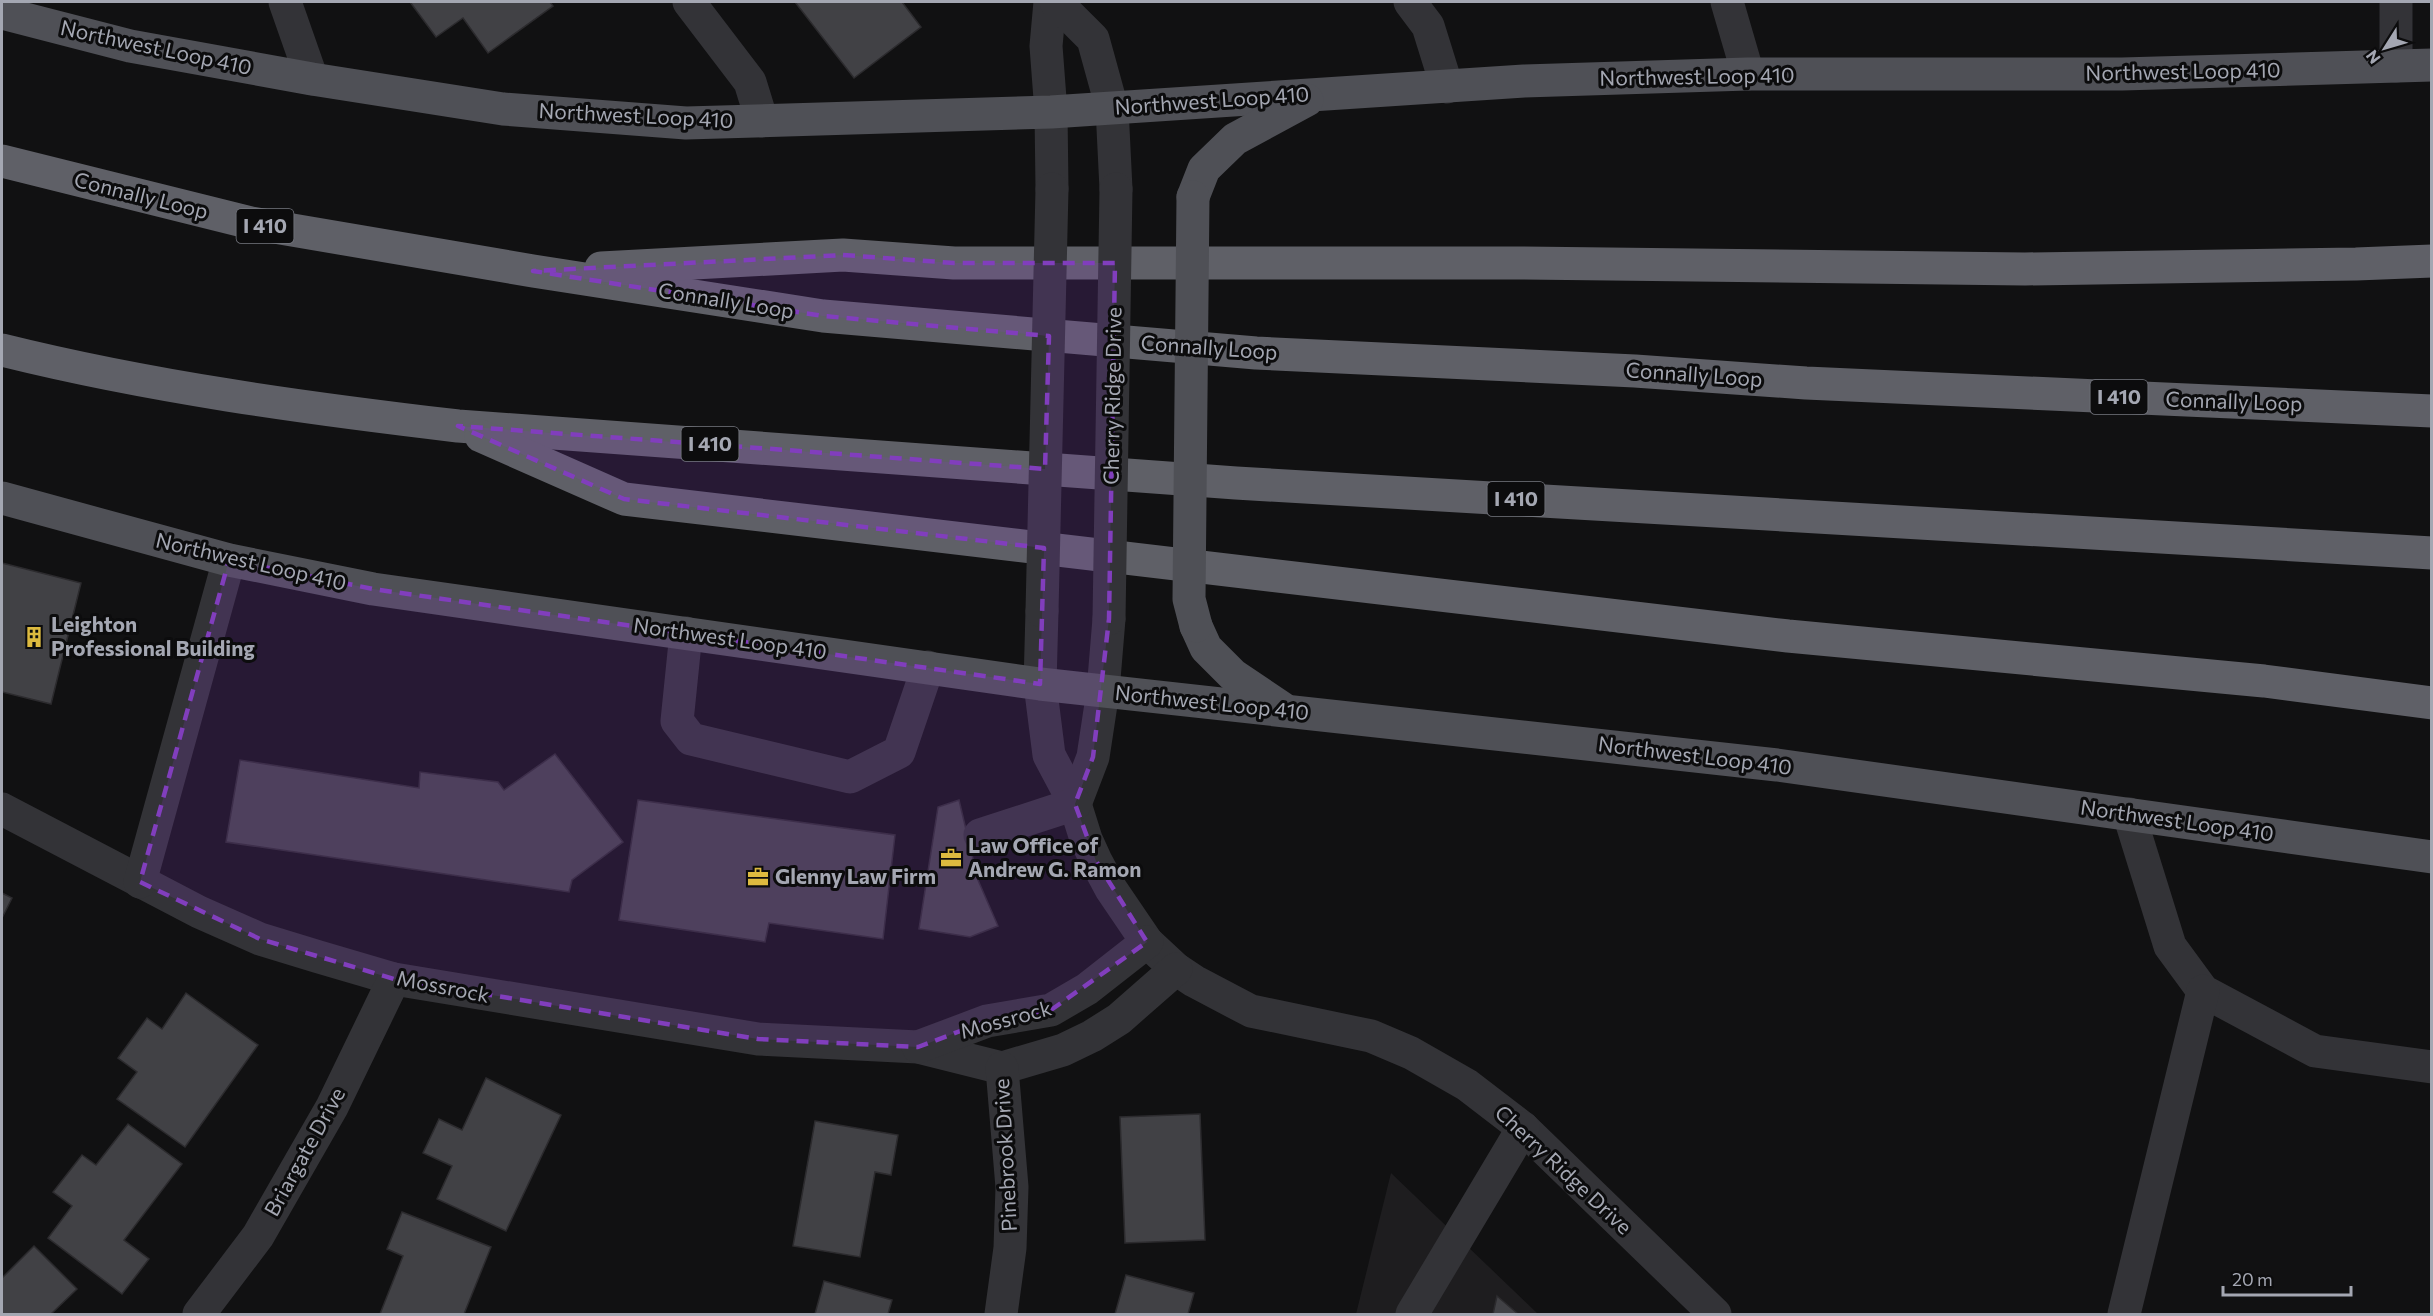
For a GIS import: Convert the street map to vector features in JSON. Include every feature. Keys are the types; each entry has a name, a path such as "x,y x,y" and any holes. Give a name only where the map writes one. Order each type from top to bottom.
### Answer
{"highway":[{"name":"Connally Loop","path":"2,161 251,224 823,316 1256,353 1635,370 1818,384 2432,411"},
{"path":"533,271 843,255 954,263 1518,263 2025,270 2432,261"},
{"name":"I 410","path":"2,350 77,369 307,407 458,426 1236,483 2432,553"},
{"path":"458,426 624,499 1788,636 2264,681 2432,703"},
{"path":"2398,551 2432,558"}],"main road":[{"name":"Northwest Loop 410","path":"2,14 130,46 312,79 503,109 686,123 1051,112 1524,81 1748,74 2122,74 2432,65"},
{"path":"1287,710 1233,675 1206,648 1196,626 1189,599 1193,197 1204,169 1235,139 1317,95"},
{"name":"Northwest Loop 410","path":"2,498 229,560 373,589 1040,684 1777,765 2432,858"}],"street":[{"path":"285,2 312,79"},
{"path":"689,2 750,82 762,121"},
{"name":"Cherry Ridge Drive","path":"1050,2 1046,46 1051,112 1052,189 1040,684 1049,754 1075,804 1086,839 1101,870 1147,942 1176,969 1217,995 1251,1011 1371,1036 1411,1053 1467,1085 1523,1128 1714,1314"},
{"name":"Cherry Ridge Drive","path":"1056,2 1093,39 1112,108 1116,189 1109,619 1103,692 1093,757 1075,804"},
{"path":"1410,2 1428,26 1447,87"},
{"path":"1727,2 1748,74"},
{"path":"2396,2 2396,66"},
{"path":"140,882 229,560"},
{"path":"686,633 677,721 691,739 850,777 899,752 928,667"},
{"path":"980,835 1075,804"},
{"name":"Mossrock","path":"2,809 199,912 260,939 394,979 758,1039 918,1047 1002,1068 1063,1050 1092,1036 1119,1019 1176,969"},
{"path":"2129,814 2170,946 2203,991 2315,1051 2432,1067"},
{"name":"Mossrock","path":"918,1047 987,1021 1051,1010 1087,989 1147,942"},
{"name":"Briargate Drive","path":"199,1314 258,1236 332,1107 394,979"},
{"path":"2124,1314 2203,991"},
{"name":"Pinebrook Drive","path":"1001,1314 1010,1248 1012,1187 1002,1068"},
{"path":"1412,1314 1523,1128"}],"highlighted area":[{"path":"843,255 954,263 1115,263 1109,619 1093,757 1075,804 1096,861 1147,942 1051,1010 987,1021 918,1047 758,1039 394,979 260,939 140,882 229,560 373,589 1040,684 1044,548 624,499 458,426 1045,469 1049,336 823,316 533,271"}],"shaded area":[{"path":"1391,1173 1538,1314 1356,1314"}],"building":[{"path":"410,2 550,2 553,6 488,53 463,18 436,37"},
{"path":"795,2 902,2 921,27 854,78"},
{"name":"Leighton Professional Building","path":"2,563 81,583 51,704 2,692"},
{"path":"555,754 623,842 572,880 569,892 226,842 240,760 419,788 420,772 498,782 504,790"},
{"name":"Glenny Law Firm","path":"638,800 895,835 883,939 769,923 765,942 619,920"},
{"name":"Law Office of Andrew G. Ramon","path":"959,800 978,880 998,926 970,937 919,929 938,807"},
{"path":"2,893 12,898 2,918"},
{"path":"186,993 258,1045 185,1147 117,1099 137,1072 118,1058 147,1018 162,1029"},
{"path":"486,1078 561,1115 506,1231 437,1199 452,1166 423,1153 439,1119 462,1130"},
{"path":"1200,1114 1205,1240 1125,1243 1120,1117"},
{"path":"815,1121 898,1135 891,1175 875,1172 860,1257 793,1246"},
{"path":"128,1124 182,1164 124,1240 149,1259 122,1294 48,1238 72,1206 53,1192 82,1155 96,1165"},
{"path":"402,1212 491,1247 464,1314 380,1314 403,1256 387,1249"},
{"path":"34,1246 77,1289 51,1314 2,1314 2,1278"},
{"path":"1126,1275 1194,1293 1188,1314 1115,1314"},
{"path":"824,1281 892,1300 888,1314 815,1314"},
{"path":"1497,1296 1518,1314 1493,1314"}],"place":[{"name":"Leighton Professional Building","path":"34,637"},
{"name":"Law Office of Andrew G. Ramon","path":"951,858"},
{"name":"Glenny Law Firm","path":"758,877"}]}
